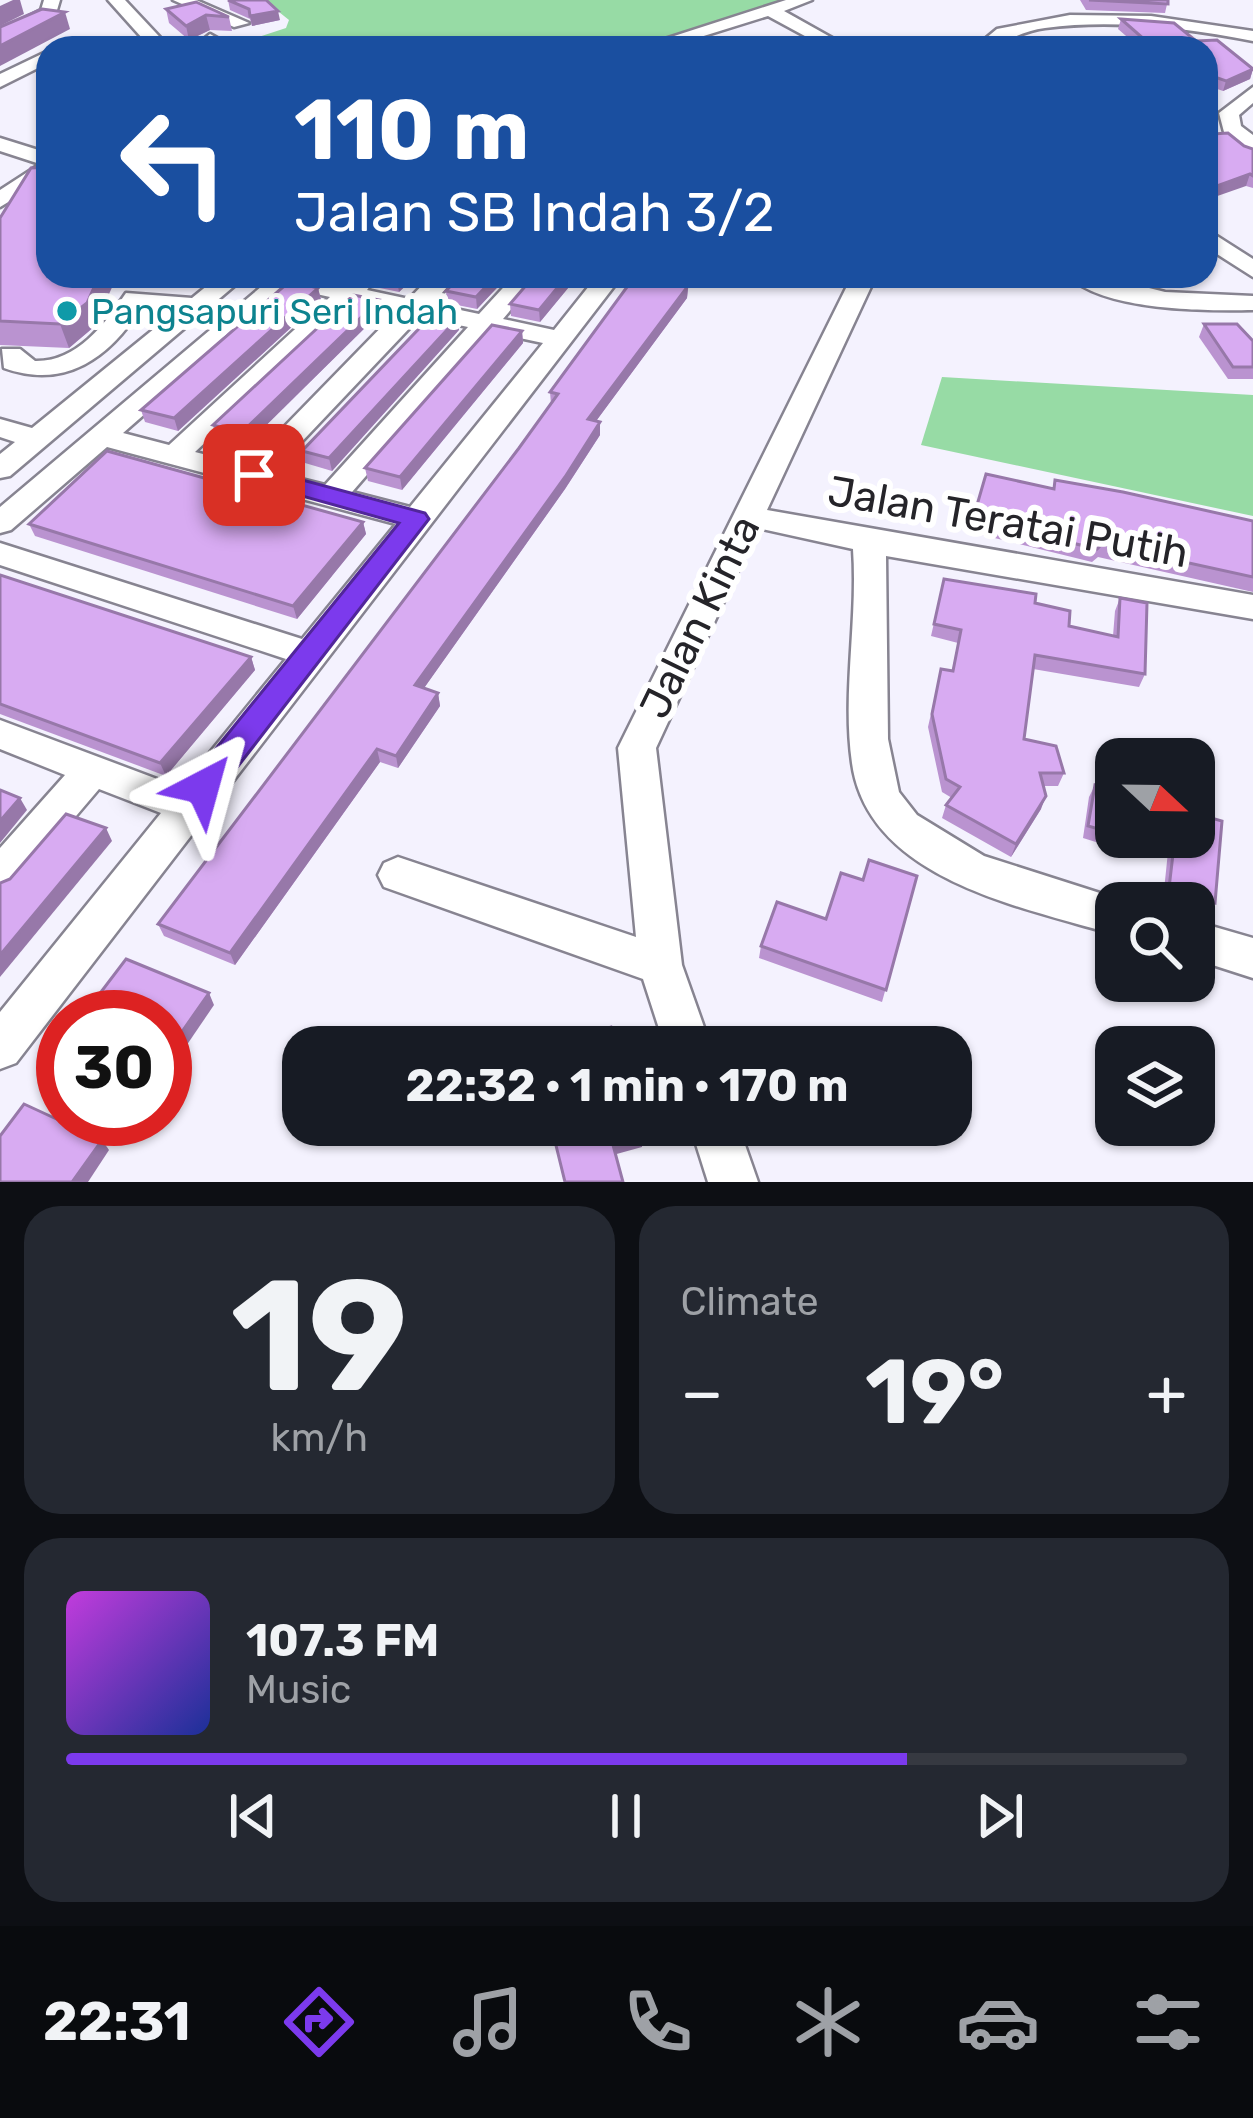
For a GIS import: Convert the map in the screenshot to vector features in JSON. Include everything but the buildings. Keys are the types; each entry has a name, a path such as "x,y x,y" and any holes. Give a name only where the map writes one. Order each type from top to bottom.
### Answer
{"street":[{"path":"116,0 150,36"},
{"path":"181,0 241,23"},
{"path":"688,36 804,0"},
{"path":"21,4 52,4"},
{"path":"6,32 52,4"},
{"path":"772,12 818,36"},
{"path":"992,36 1016,22 1072,15 1180,21 1253,36"},
{"path":"0,81 36,62"},
{"path":"1253,93 1229,112 1231,128 1253,146"},
{"path":"0,144 36,159"},
{"path":"0,200 36,173"},
{"path":"1218,245 1253,270"},
{"path":"11,355 13,362 36,370 82,357 116,330 138,288"},
{"path":"141,288 227,327"},
{"path":"0,469 220,288"},
{"path":"0,523 275,288"},
{"path":"175,455 356,288"},
{"path":"367,288 415,307 560,339"},
{"path":"254,475 434,288"},
{"path":"331,497 516,288"},
{"path":"0,1047 600,288"},
{"name":"Jalan Kinta","path":"681,1026 660,965 637,748 858,288"},
{"path":"1107,288 1179,304 1253,303"},
{"path":"0,428 37,439"},
{"path":"103,437 416,519"},
{"name":"Jalan Teratai Putih","path":"749,516 869,546 1079,574 1253,607"},
{"path":"869,546 871,771 899,823 945,861 1095,909"},
{"path":"0,554 309,654"},
{"path":"0,734 187,807"},
{"path":"0,877 93,770"},
{"path":"408,879 660,965"},
{"path":"1215,946 1253,958"},
{"path":"721,1146 733,1182"}],"green space":[{"path":"264,0 799,0 674,36 262,36 286,28 289,20"},
{"path":"942,377 1253,395 1253,516 921,445"}],"place":[{"name":"Pangsapuri Seri Indah","path":"67,311"}],"route":[{"path":"203,787 416,519 254,475"}]}
